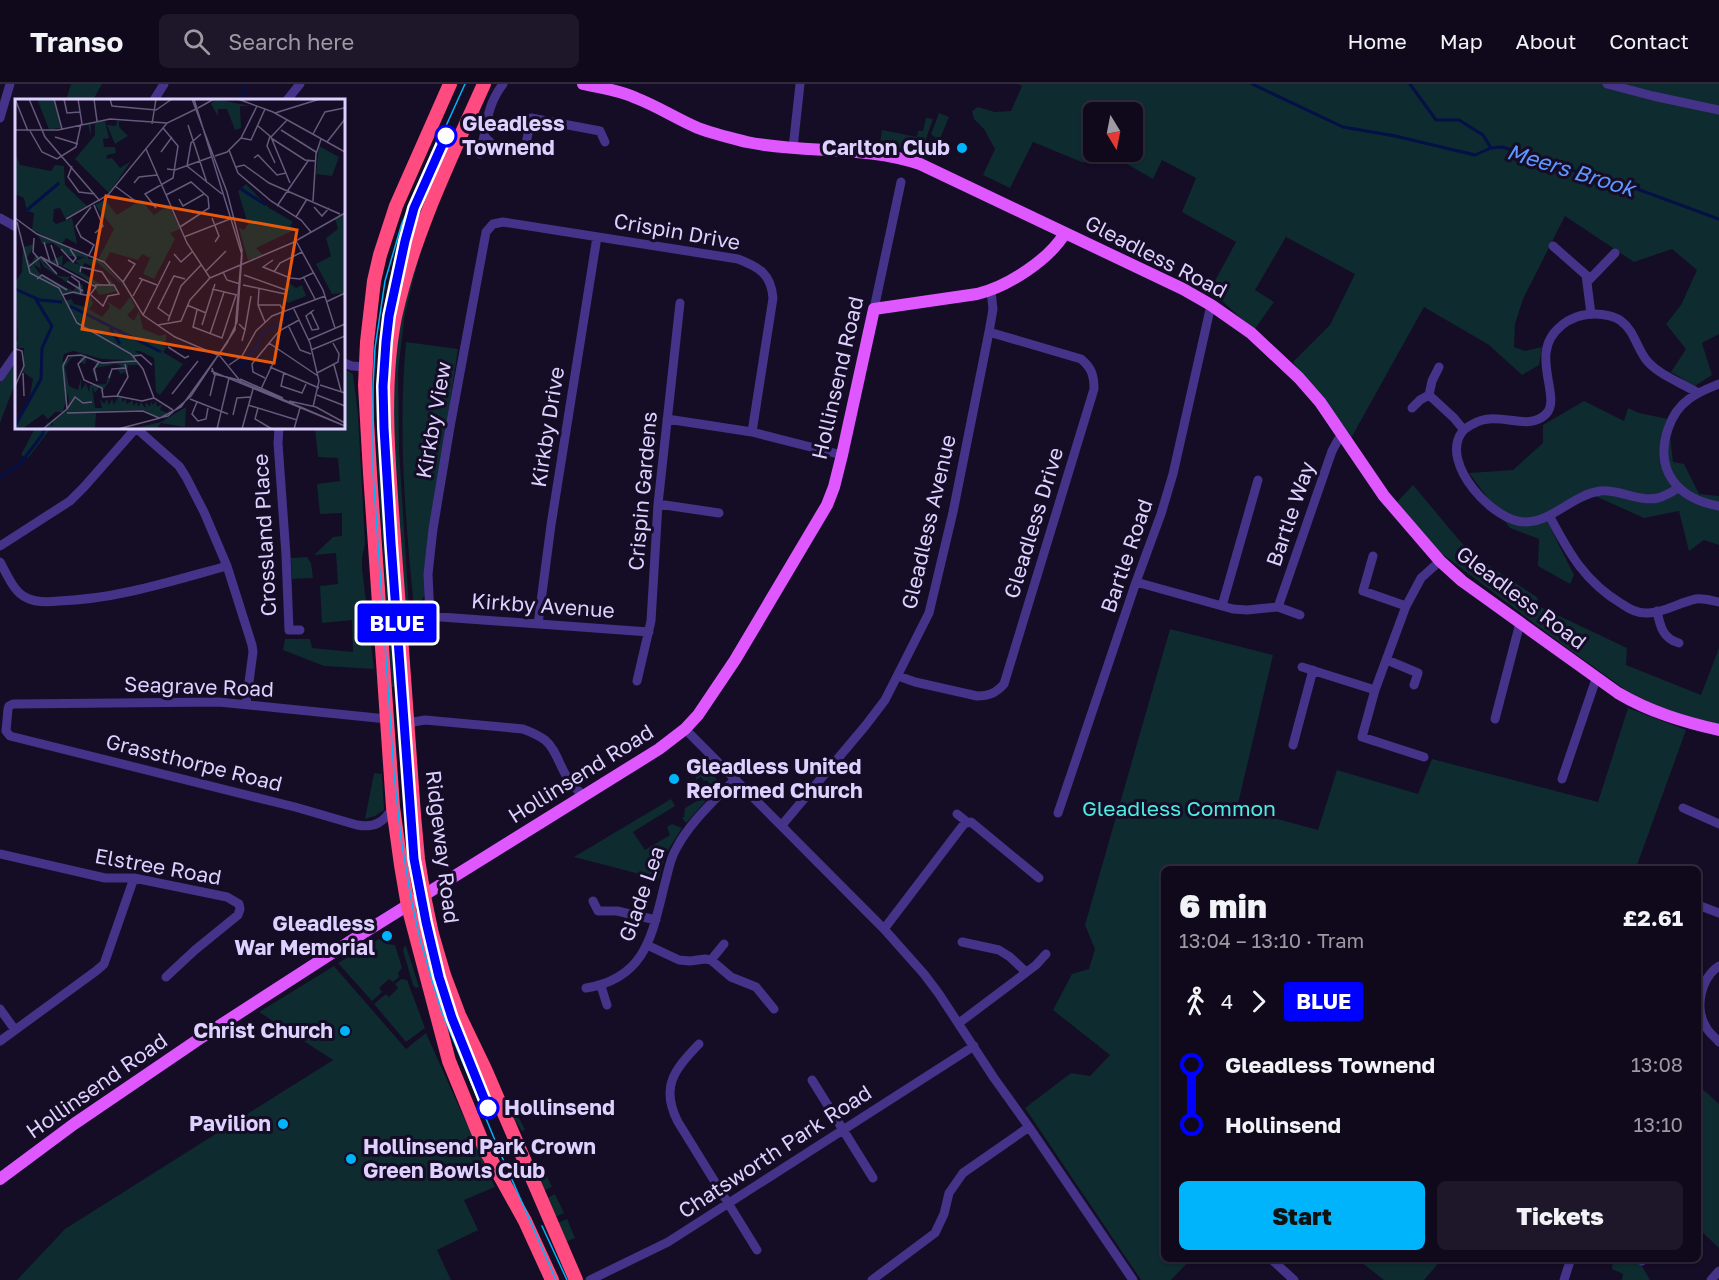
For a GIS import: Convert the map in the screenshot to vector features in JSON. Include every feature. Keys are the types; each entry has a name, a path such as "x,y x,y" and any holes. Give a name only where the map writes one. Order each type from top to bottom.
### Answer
{"highway":[{"path":"438,110 440,84"},
{"name":"Ridgeway Road","path":"450,84 396,207 380,255 369,312 366,367 370,473 393,807 408,906 449,1061 486,1149 525,1221 552,1280"},
{"name":"Ridgeway Road","path":"484,84 423,221 406,271 395,319 388,386 388,428 407,730 418,859 432,934 444,975 459,1015 485,1069 576,1280"}],"main road":[{"name":"Gleadless Road","path":"583,84 635,97 699,128 748,142 793,148 853,151 904,159 1183,289 1251,333 1299,378 1320,402 1384,496 1440,561 1462,581 1596,679 1634,702 1674,719 1719,730"},
{"path":"874,309 991,291 1049,254 1065,233"},
{"name":"Hollinsend Road","path":"0,1179 74,1124 199,1039 659,749 685,729 698,715 735,660 827,505 842,455 874,309"}],"street":[{"path":"0,118 10,84"},
{"path":"155,99 164,84"},
{"path":"288,99 300,84"},
{"path":"480,154 489,106 503,84"},
{"path":"793,148 800,84"},
{"path":"1607,84 1719,110"},
{"path":"484,136 498,150 520,152 526,144 531,118 600,131 605,142"},
{"name":"Hollinsend Road","path":"874,309 901,182"},
{"path":"0,218 15,226"},
{"name":"Crispin Drive","path":"486,232 493,224 503,222 738,259 761,270 772,287 773,298 752,432"},
{"name":"Kirkby View","path":"430,616 428,574 433,529 486,232"},
{"name":"Kirkby Drive","path":"538,624 551,525 597,237"},
{"path":"1553,246 1586,275 1591,314"},
{"path":"1587,282 1614,253"},
{"name":"Gleadless Avenue","path":"782,825 867,725 885,700 923,627 934,593 953,512 993,309 991,291"},
{"name":"Crispin Gardens","path":"637,681 652,610 658,504 680,303"},
{"name":"Bartle Road","path":"1058,813 1161,514 1173,474 1211,305"},
{"path":"1678,488 1659,498 1652,499 1613,491 1588,494 1550,517 1524,522 1513,521 1503,516 1480,496 1467,481 1457,459 1456,447 1458,438 1464,429 1483,418 1502,418 1526,423 1543,417 1549,411 1551,404 1545,367 1552,336 1567,321 1591,314 1608,316 1621,321 1636,340 1643,357 1650,365 1698,393"},
{"name":"Gleadless Drive","path":"898,676 977,696 992,694 1004,684 1094,389 1092,372 1081,359 989,332"},
{"path":"0,377 15,355"},
{"path":"345,363 366,367"},
{"path":"1412,408 1429,395 1432,381 1440,367"},
{"path":"1719,384 1689,399 1672,417 1664,446 1665,463 1678,488 1695,500 1719,506"},
{"path":"1429,395 1464,429"},
{"path":"667,419 752,432 842,455"},
{"path":"0,546 70,501 135,429"},
{"path":"137,429 179,466 204,512 227,566 253,652 246,704"},
{"name":"Crossland Place","path":"279,429 289,630 300,630"},
{"name":"Bartle Way","path":"1278,607 1332,451 1343,436"},
{"path":"1222,606 1258,480"},
{"path":"658,504 719,513"},
{"path":"1550,517 1586,576 1610,597 1630,609 1648,613 1697,599 1719,602"},
{"path":"1373,556 1363,591 1406,606"},
{"path":"1424,757 1362,738 1375,690 1406,606 1421,578 1440,561"},
{"path":"0,562 17,590 24,597 33,601 54,602 102,598 227,566"},
{"path":"1136,582 1233,609 1278,607 1300,615"},
{"path":"1657,612 1662,631 1679,643"},
{"name":"Kirkby Avenue","path":"399,614 648,632"},
{"path":"1495,719 1520,623"},
{"path":"1387,660 1418,673 1414,685"},
{"path":"1302,667 1375,690"},
{"path":"1293,745 1313,670"},
{"path":"1562,779 1596,679"},
{"name":"Seagrave Road","path":"9,706 13,704 219,702 387,719"},
{"name":"Grassthorpe Road","path":"9,706 6,730 10,736 365,826 379,823 393,807"},
{"path":"407,730 416,720 523,729 536,734 552,747 566,777 583,795"},
{"path":"685,729 884,929 924,974 1133,1280"},
{"name":"Glade Lea","path":"586,988 601,986 624,975 640,957 656,920 674,851 693,823 735,779"},
{"path":"1683,808 1719,824"},
{"path":"957,814 967,822 971,822 1039,878"},
{"path":"884,929 967,822"},
{"name":"Elstree Road","path":"0,854 105,878 134,878 227,897 239,904 240,909 237,915 166,977"},
{"path":"0,1041 104,964 134,878"},
{"path":"593,901 598,911 617,912 656,920"},
{"path":"1701,906 1719,913"},
{"path":"962,942 999,950 1026,972"},
{"path":"711,960 724,944"},
{"path":"647,945 679,960 711,960 731,977 756,987 774,1009"},
{"path":"959,1023 1046,954"},
{"path":"1701,993 1713,970 1719,966"},
{"path":"601,986 607,1005"},
{"path":"0,1009 15,1030"},
{"path":"1701,1013 1706,1027 1719,1042"},
{"path":"699,1044 681,1062 675,1073 670,1089 670,1102 678,1122 756,1250"},
{"name":"Chatsworth Park Road","path":"590,1280 668,1242 974,1046"},
{"path":"812,1080 873,1178"},
{"path":"872,1280 934,1233 944,1214 949,1193 963,1173 1029,1127"},
{"path":"1274,1262 1294,1280"},
{"path":"1564,1280 1570,1262"},
{"path":"1711,1280 1719,1271"}],"green space":[{"path":"71,84 102,84 94,99 66,99"},
{"path":"1018,84 1719,84 1719,334 1702,343 1712,375 1695,386 1671,372 1686,349 1666,324 1681,305 1697,270 1672,249 1634,262 1565,216 1523,299 1515,324 1514,347 1525,351 1542,347 1539,365 1522,375 1489,345 1424,307 1350,440 1293,362 1330,325 1355,274 1286,237 1255,290 1274,302 1254,330 1210,290 1236,242 1182,212 1196,178 1162,160 1153,179 1123,162 1143,162 1143,102 1083,102 1084,163 1033,142 1010,188 983,175 995,149 984,129 974,119 972,111 978,107 995,112 1011,111 1022,86"},
{"path":"939,113 949,117 939,141 931,134"},
{"path":"926,118 933,119 920,156 880,143 882,130 917,137 918,131 923,131"},
{"path":"424,238 405,313 398,371 399,449 409,607 405,603 396,494 393,404 397,341 409,283"},
{"path":"400,239 403,240 383,343 381,387 397,686 392,687 378,472 376,386 383,313 388,283"},
{"path":"406,342 458,349 424,572 425,592 422,600 414,607 404,475 403,408"},
{"path":"15,362 15,384 0,423 0,383"},
{"path":"345,370 353,374 358,415 365,544 362,568 374,669 324,666 283,650 285,639 310,639 312,648 353,652 352,620 322,623 320,586 338,584 336,553 314,555 333,537 342,536 342,513 320,514 317,484 340,481 338,458 318,457 315,429 345,429"},
{"path":"1584,401 1624,421 1628,408 1639,413 1668,419 1673,462 1684,464 1699,494 1719,496 1719,545 1704,540 1689,551 1679,511 1644,518 1595,496 1546,519 1574,575 1570,584 1538,566 1539,539 1510,528 1469,473 1513,470 1543,443 1543,425"},
{"path":"34,429 50,429 28,458 21,455"},
{"path":"1413,485 1470,553 1538,598 1536,605 1627,648 1626,665 1701,695 1719,648 1719,724 1676,714 1634,696 1429,544 1396,503"},
{"path":"307,557 311,563 313,578 292,579 291,558"},
{"name":"Gleadless Common","path":"1170,629 1273,655 1237,808 1318,830 1337,770 1418,794 1432,759 1598,802 1628,708 1686,730 1637,866 1161,866 1161,1262 1188,1262 1171,1280 1141,1280 1025,1108 1071,1073 1090,1076 1110,1055 1053,1010 1072,974 1089,969 1095,949 1085,925"},
{"path":"705,762 720,785 686,823 682,818 685,808 714,791 707,780 704,781 701,777 696,780 696,768"},
{"path":"374,773 382,774 384,810 365,819"},
{"path":"671,799 675,806 633,832 645,850 670,835 667,827 672,824 682,828 665,855 659,879 574,857"},
{"path":"379,939 386,944 395,945 402,968 398,973 399,977 393,982 389,979 379,988 382,992 372,1001 338,963"},
{"path":"405,946 419,987 416,988 413,985 404,954"},
{"path":"334,966 406,1049 426,1033 495,1187 464,1200 478,1230 437,1250 451,1280 17,1280 65,1229 333,1060 259,1012"},
{"path":"401,979 407,980 425,1028 406,1042 374,1004 386,994 389,997 398,988 395,984"},
{"path":"1701,1088 1719,1104 1719,1248 1701,1231"},
{"path":"512,1103 525,1130 522,1131 507,1108"},
{"path":"544,1170 552,1187 543,1191 535,1174"},
{"path":"555,1194 564,1213 555,1217 546,1199"},
{"path":"567,1219 575,1238 566,1242 558,1223"},
{"path":"1361,1262 1439,1262 1424,1280 1384,1280"},
{"path":"1613,1262 1640,1262 1650,1280 1622,1280 1623,1274 1612,1269"}],"waterway":[{"path":"241,99 245,91 244,84"},
{"name":"Meers Brook","path":"1252,84 1343,127 1395,136 1475,155 1491,148 1502,147 1537,158 1556,168 1599,175 1719,219"},
{"path":"1410,84 1436,120 1459,120 1483,135 1491,148"},
{"path":"0,477 20,464 45,429"}],"tram line":[{"path":"465,84 402,223 385,281 375,348 373,472 394,774 401,839 412,904 441,1010 556,1280"},
{"name":"BLUE","path":"446,136 414,208 389,316 383,386 384,428 414,859 439,977 452,1018 488,1108"},
{"path":"406,236 389,316 386,342 383,386 384,428 414,859 435,963"},
{"path":"542,1226 567,1280"}],"place":[{"name":"Gleadless Townend","path":"446,136"},
{"name":"Carlton Club","path":"962,148"},
{"name":"Gleadless United Reformed Church","path":"674,779"},
{"name":"Gleadless War Memorial","path":"387,936"},
{"name":"Christ Church","path":"345,1031"},
{"name":"Hollinsend","path":"488,1108"},
{"name":"Pavilion","path":"283,1124"},
{"name":"Hollinsend Park Crown Green Bowls Club","path":"351,1159"}]}
